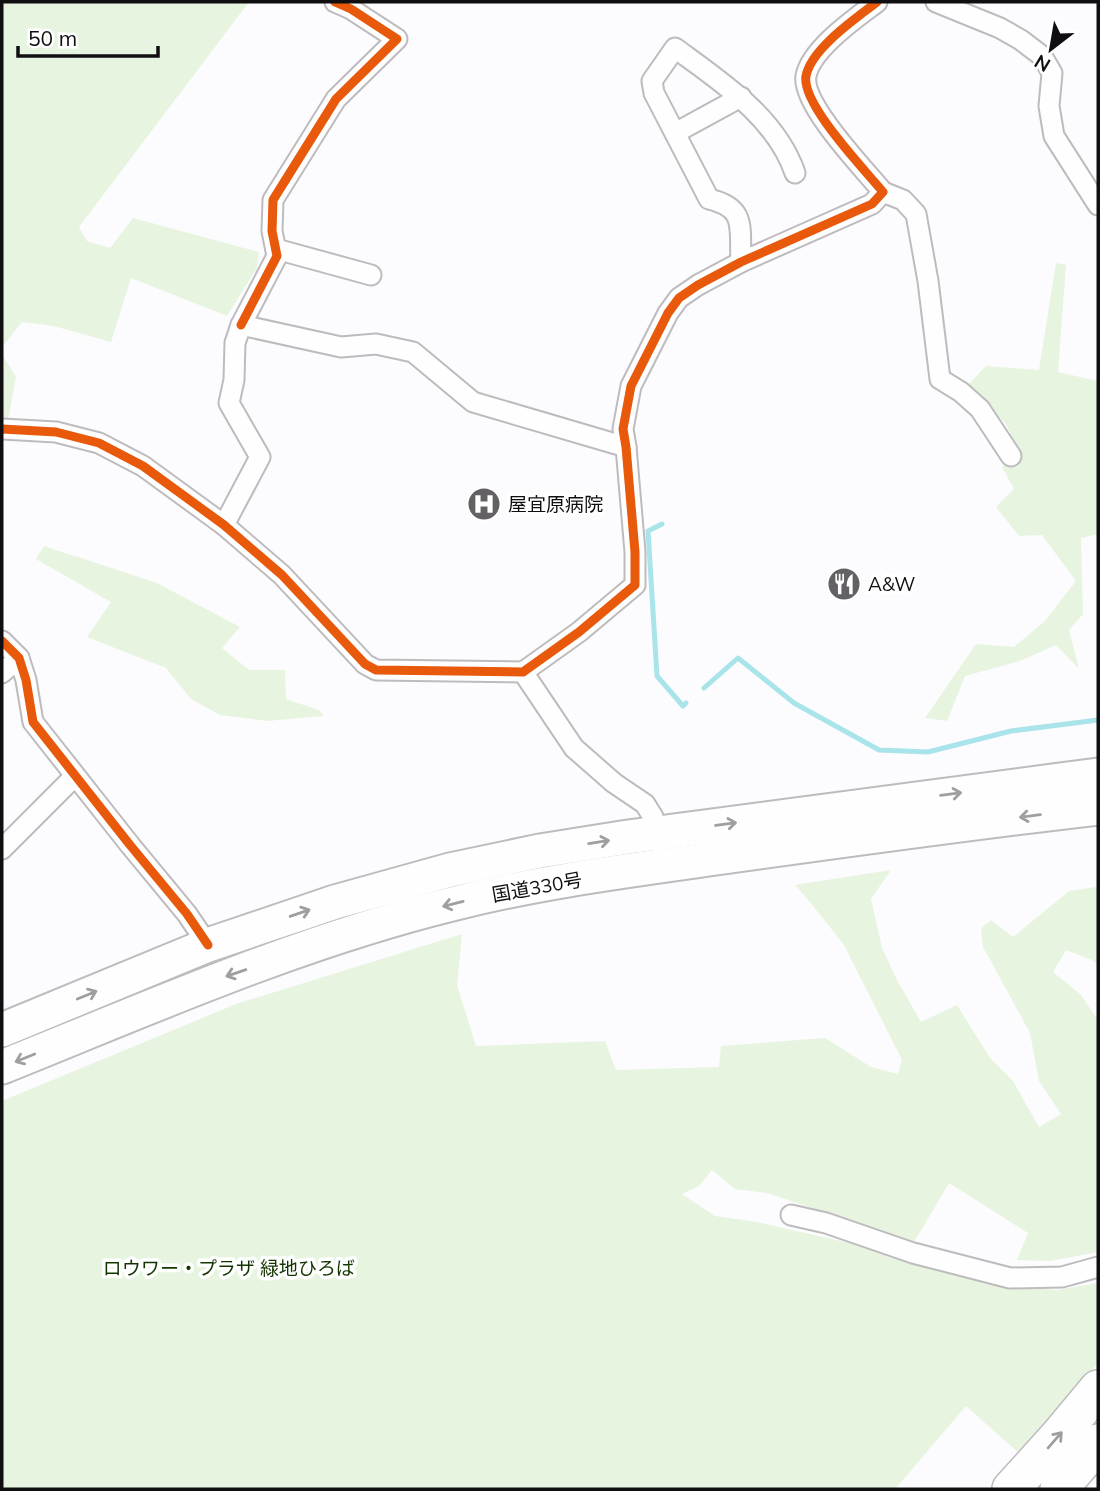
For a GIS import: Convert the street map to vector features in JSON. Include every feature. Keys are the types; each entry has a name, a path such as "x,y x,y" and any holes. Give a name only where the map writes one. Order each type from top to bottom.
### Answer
{"highway":[{"name":"国道330号","path":"2,1030 208,945 335,902 450,870 540,851 658,833 1098,775"},
{"name":"国道330号","path":"2,1067 226,976 346,934 457,902 665,866 1098,808"},
{"path":"1011,1489 1098,1389"},
{"path":"1059,1489 1098,1443"}],"street":[{"path":"224,524 260,457 229,403 234,380 235,343 241,325 277,256 272,231 274,200 335,99 397,38 335,2"},
{"path":"877,2 827,43 813,60 806,76 808,95 827,124 883,192 903,200 916,214 928,281 940,379 961,392 980,409 1011,456"},
{"path":"936,2 1000,28 1042,56 1052,73 1049,106 1054,136 1098,205"},
{"path":"741,262 740,219 734,209 709,199 654,93 652,82 675,47 741,97 774,134 789,156 795,173"},
{"path":"675,133 741,97"},
{"path":"2,429 56,432 99,443 143,466 224,524 282,575 365,664 376,670 523,672 579,632 635,585 635,552 623,429 631,386 668,313 679,298 741,262 872,204 883,192"},
{"path":"276,249 371,275"},
{"path":"241,325 341,347 376,344 413,352 472,402 626,447"},
{"path":"2,641 19,658 26,680 33,722 187,914 208,945"},
{"path":"2,673 19,658"},
{"path":"523,672 574,748 614,783 645,804 653,817 665,866"},
{"path":"2,849 75,776"},
{"path":"790,1215 826,1223 913,1253 1010,1278 1062,1276 1098,1267"}],"green space":[{"path":"2,2 249,2 79,227 87,241 110,248 133,218 259,252 257,268 227,316 131,278 111,342 54,326 22,322 2,347"},
{"path":"1056,263 1066,265 1058,372 1098,381 1098,534 1081,538 1083,614 1069,630 1079,669 1056,645 1020,661 965,676 947,721 925,718 976,644 1014,647 1045,621 1076,581 1042,535 1019,536 996,507 1014,489 1002,467 1022,455 1005,423 967,386 986,366 1039,370"},
{"path":"2,354 16,377 8,420 2,420"},
{"path":"44,546 157,583 240,627 222,648 249,670 285,670 286,699 319,710 324,716 267,721 220,715 191,699 166,668 87,637 111,602 36,559"},
{"name":"ロウワー・プラザ 緑地ひろば","path":"891,870 871,899 882,948 921,1022 957,1005 990,1058 1013,1081 1039,1127 1061,1114 1039,1081 1030,1033 983,947 981,928 991,920 1013,937 1069,891 1096,887 1098,890 1098,964 1066,950 1053,972 1081,995 1098,1020 1098,1252 1050,1261 1017,1260 1028,1233 949,1183 914,1242 767,1193 735,1189 712,1170 699,1186 682,1194 715,1216 757,1222 872,1248 975,1280 1056,1290 1098,1283 1098,1363 1020,1454 966,1406 895,1489 2,1489 2,1101 236,1004 462,934 457,985 476,1046 605,1041 616,1070 719,1067 721,1046 825,1038 871,1067 898,1074 902,1060 844,945 795,885"}],"waterway":[{"path":"662,524 648,531 657,676 683,706 686,703"},
{"path":"704,688 738,658 794,703 879,750 928,752 1011,731 1098,720"}],"cycle path":[{"path":"241,325 277,256 272,231 273,200 336,99 397,39 351,9 335,2"},
{"path":"2,429 56,432 99,443 143,466 224,525 282,575 365,664 376,670 523,672 579,632 635,585 635,552 623,429 631,386 668,313 679,298 741,262 872,204 883,192 823,119 807,88 806,76 816,55 825,45 877,2"},
{"path":"2,641 19,658 26,680 33,722 187,914 208,945"}],"place":[{"name":"屋宜原病院","path":"484,504"},
{"name":"A&W","path":"844,584"}]}
